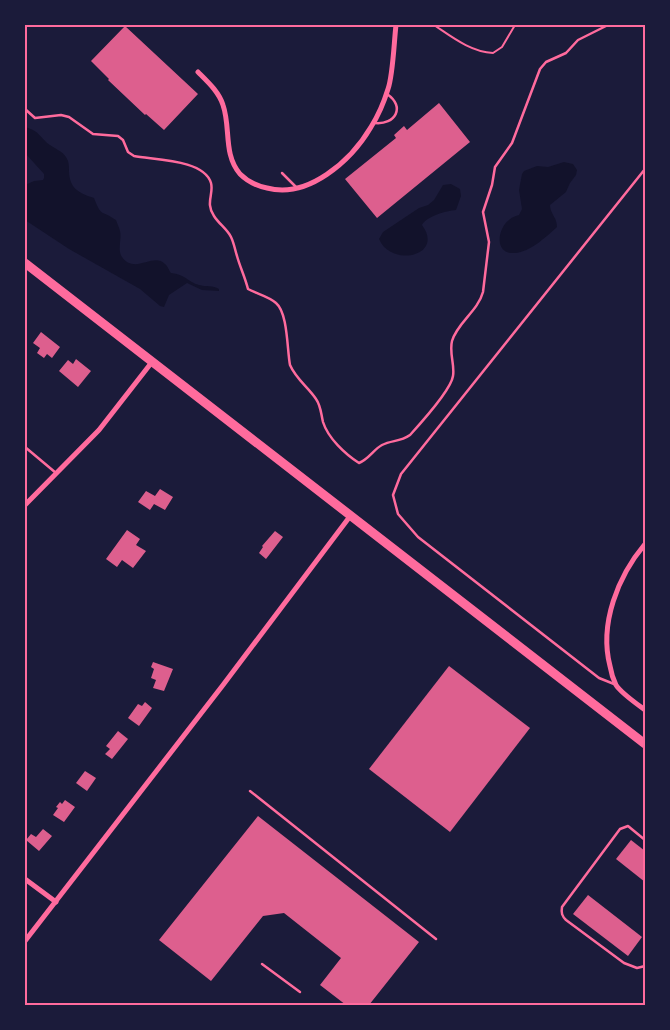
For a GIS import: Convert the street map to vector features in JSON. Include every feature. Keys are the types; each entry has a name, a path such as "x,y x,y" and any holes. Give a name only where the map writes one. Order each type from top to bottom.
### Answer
{"main road":[{"path":"25,263 645,744"}],"street":[{"path":"198,72 215,89 223,105 230,156 240,174 257,186 278,192 298,188 326,176 355,150 373,123 389,88 396,25"},
{"path":"25,504 99,430 152,362"},
{"path":"25,941 223,685 351,515"},
{"path":"645,544 630,563 624,575 606,630 606,648 609,665 616,685 645,710"},
{"path":"25,878 56,902"}],"lane":[{"path":"25,109 35,118 61,115 70,116 93,134 118,136 123,140 128,152 134,156 178,162 200,170 207,175 211,181 212,188 209,197 213,216 231,236 248,289 269,298 280,306 293,373 316,399 320,406 326,430 345,452 359,463 365,461 382,445 402,440 410,435 450,383 453,377 452,341 481,300 483,292 489,242 483,212 492,185 495,167 512,143 540,69 546,62 566,53 578,40 608,25"},
{"path":"373,123 390,122 395,117 396,104 386,94"},
{"path":"616,685 598,678 418,537 398,514 394,495 401,474 645,170"},
{"path":"282,173 298,188"},
{"path":"25,447 56,473"},
{"path":"250,791 436,939"},
{"path":"645,840 628,826 620,829 562,907 561,911 562,916 566,920 624,963 637,968 645,966"},
{"path":"262,964 300,992"}],"path":[{"path":"434,25 468,46 479,51 493,53 502,47 515,25"}],"shaded area":[{"path":"25,127 37,133 65,155 71,183 76,190 94,198 100,211 116,220 120,230 121,254 127,262 138,264 155,260 160,261 166,265 171,273 180,275 199,285 217,288 219,291 202,290 187,283 169,295 164,307 160,306 140,289 69,249 25,220 25,185 43,180 44,174 25,153"},
{"path":"564,162 573,164 577,170 566,192 550,205 557,227 538,243 526,250 508,253 501,246 500,235 505,224 510,219 519,215 522,209 519,190 522,174 524,171 537,166 548,167"},
{"path":"451,184 460,189 461,196 456,210 437,215 424,222 422,225 427,236 427,244 422,251 414,255 404,255 394,253 385,248 379,239 383,232 419,208 428,205 434,200 443,185"}],"building":[{"path":"125,26 198,94 164,130 145,115 91,61"},
{"path":"439,103 470,142 377,218 345,179 396,138 394,135 404,126 407,130"},
{"path":"41,332 60,347 52,358 47,354 44,358 37,353 40,348 33,343"},
{"path":"76,359 91,371 78,387 59,371 68,360 73,364"},
{"path":"160,489 173,497 165,510 154,504 150,510 138,502 146,491 155,496"},
{"path":"127,530 140,539 136,545 146,551 133,568 122,560 117,567 106,559"},
{"path":"275,531 283,537 266,559 259,553 262,546"},
{"path":"153,662 173,669 164,691 153,688 156,680 151,678 154,669 151,667"},
{"path":"449,666 530,728 450,832 369,769"},
{"path":"145,702 152,708 139,726 128,718 138,704 142,706"},
{"path":"118,731 128,739 112,759 105,754 110,749 106,746"},
{"path":"85,771 96,778 87,791 76,783"},
{"path":"65,800 75,807 64,822 53,815 60,802 62,804"},
{"path":"258,816 419,942 369,1005 346,1005 320,985 341,958 284,913 263,916 211,981 159,940"},
{"path":"43,829 52,836 39,851 26,840 31,834 36,837"},
{"path":"631,840 645,851 645,882 616,859"},
{"path":"588,895 642,937 628,956 573,914"}]}
